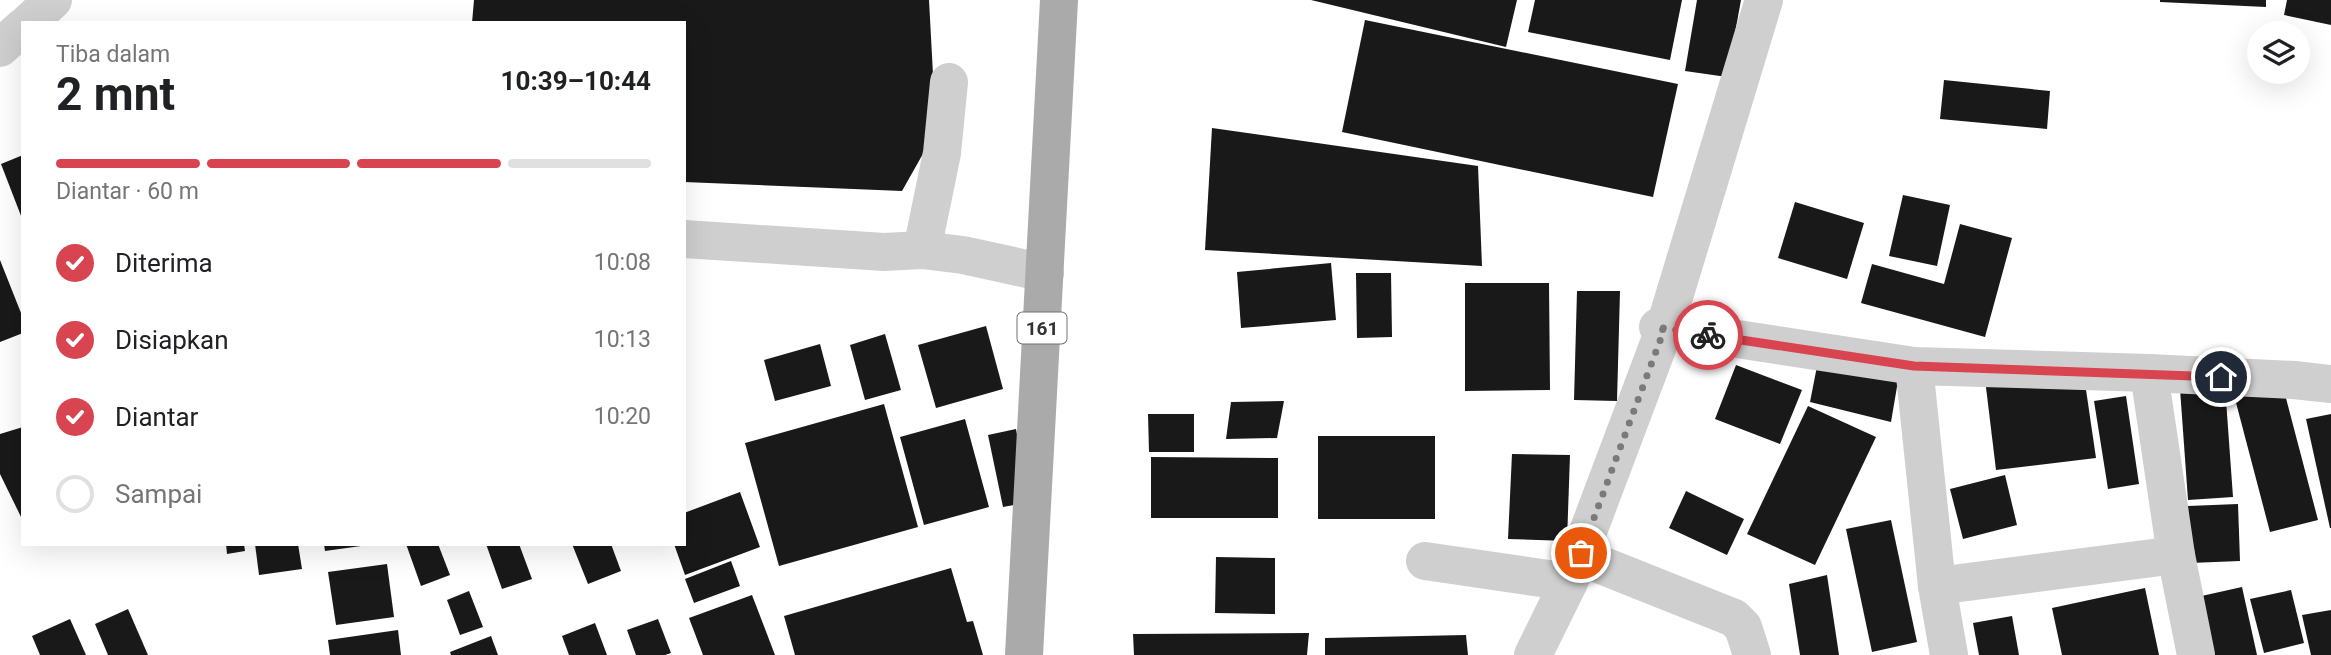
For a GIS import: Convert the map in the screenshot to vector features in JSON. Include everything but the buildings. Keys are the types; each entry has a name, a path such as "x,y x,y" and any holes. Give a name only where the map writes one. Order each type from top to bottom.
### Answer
{"main road":[{"name":"161","path":"1024,655 1059,0"}],"street":[{"path":"30,21 52,0"},
{"path":"1533,655 1575,567 1664,330 1764,0"},
{"path":"0,48 21,29"},
{"path":"922,250 942,153 949,82"},
{"path":"686,239 884,252 922,250 963,255 1045,273"},
{"path":"1664,330 1657,327 1914,366 2149,373 2331,384"},
{"path":"1914,366 1937,586 1949,655"},
{"path":"2149,373 2176,555 2196,655"},
{"path":"1575,567 1571,554 1734,618 1743,627 1752,655"},
{"path":"1937,586 2176,555"},
{"path":"1425,561 1575,567"}],"way so far":[{"path":"1581,553 1664,330 1657,327 1708,335"}],"route":[{"path":"1708,335 1914,366 2221,377"}]}
